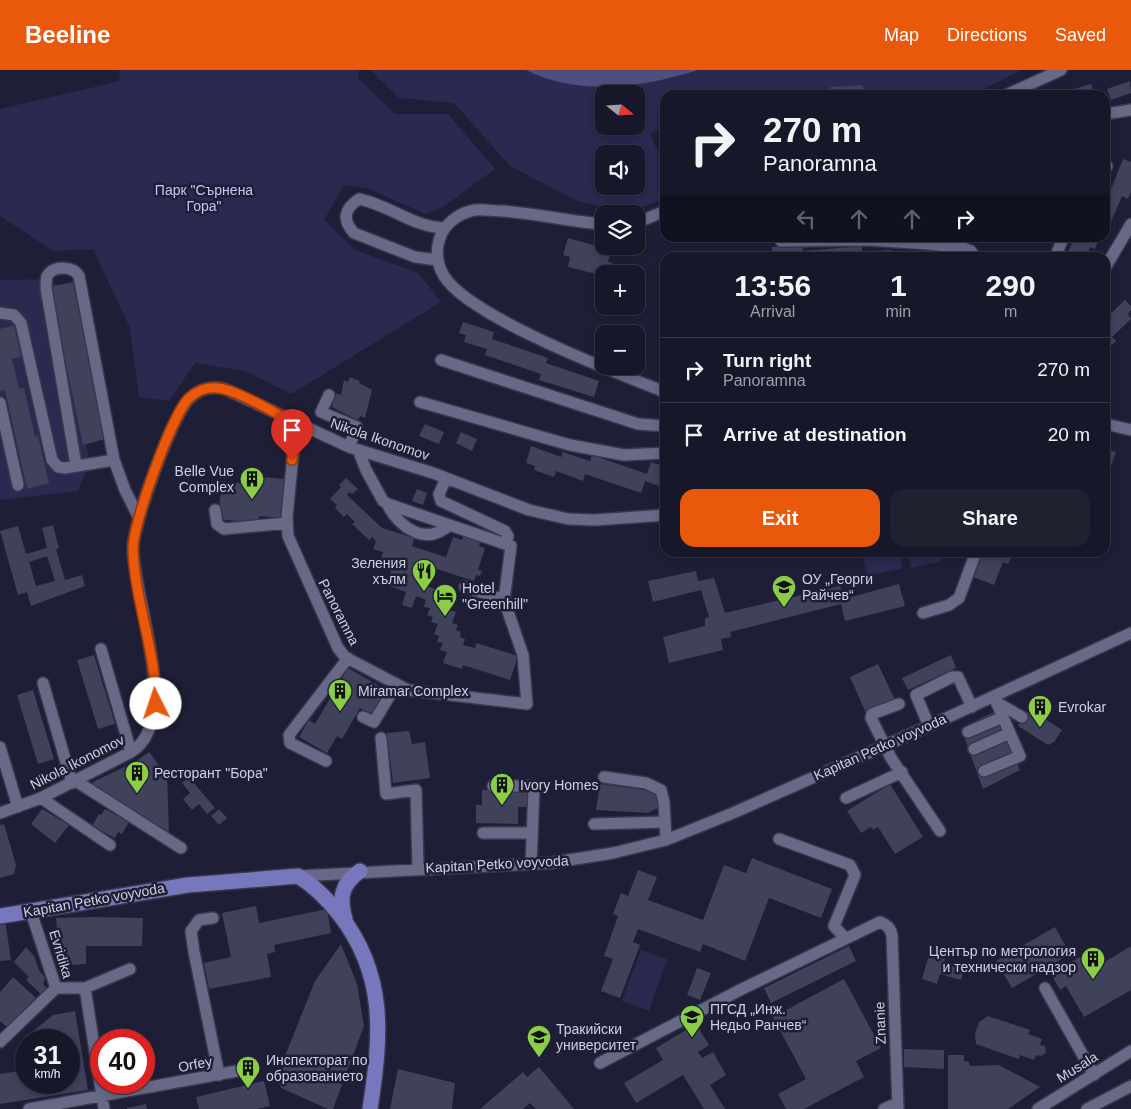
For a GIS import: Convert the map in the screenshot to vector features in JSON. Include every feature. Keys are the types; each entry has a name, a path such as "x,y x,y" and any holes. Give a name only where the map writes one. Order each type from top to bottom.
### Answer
{"main road":[{"path":"346,923 341,895 348,880 360,872"},
{"path":"298,876 313,886 346,923 368,963 378,1006 379,1047 370,1109"},
{"name":"Kapitan Petko voyvoda","path":"0,916 188,884 298,876"}],"street":[{"path":"1017,90 1061,70"},
{"path":"1110,113 1131,110"},
{"path":"437,260 416,257 354,233 347,226 345,218 347,210 359,199 368,201 419,225 444,228"},
{"path":"595,223 522,212 476,210 464,213 444,228 439,238 437,260 444,277 462,296 484,309 530,334 660,390"},
{"path":"645,220 660,214"},
{"path":"1110,260 1131,224"},
{"path":"898,242 963,248 971,252"},
{"path":"76,465 46,288 47,276 61,268 71,268 79,276 114,460 125,490 139,518"},
{"path":"0,313 14,314 21,323 52,460 62,467 114,460"},
{"path":"441,360 638,424 660,426"},
{"name":"Nikola Ikonomov","path":"0,813 41,798 74,782 131,752 147,736 152,724 156,704 133,551 139,518 176,419 187,401 197,393 210,388 225,389 296,424 354,449 446,478 504,502 555,517 602,520 660,515"},
{"path":"329,395 322,412 357,427 354,449 397,520 415,532 434,534 449,525"},
{"path":"420,402 570,445 624,455 660,453"},
{"path":"0,403 18,485"},
{"name":"Panoramna","path":"296,424 287,523 288,536 294,554 338,648 348,658 396,686 408,690 527,704 523,655 504,600"},
{"path":"1110,425 1131,430"},
{"path":"446,478 439,494 441,501 505,531 508,536 506,544"},
{"path":"386,503 407,512 511,546 504,600 465,587"},
{"path":"215,510 218,526 227,530 287,523"},
{"path":"923,613 949,605 959,598 974,557"},
{"name":"Kapitan Petko voyvoda","path":"298,876 531,864 612,853 666,840 734,813 972,707 995,699 1131,633"},
{"path":"101,649 131,752"},
{"path":"326,761 290,743 289,735 348,658"},
{"path":"929,726 916,695 952,676 958,677 972,707"},
{"path":"43,683 74,782 181,848"},
{"path":"364,716 374,722 396,686"},
{"path":"984,771 1020,756 995,699"},
{"path":"995,699 1022,717"},
{"path":"899,704 871,716 891,758 940,831"},
{"path":"968,732 1003,717"},
{"path":"974,749 1010,733"},
{"path":"381,738 386,794 416,790 418,869"},
{"path":"0,747 18,807"},
{"path":"846,798 902,772"},
{"path":"604,777 657,786 663,796 666,840"},
{"path":"493,786 532,787 534,793 531,864"},
{"path":"41,798 110,845"},
{"path":"594,824 665,822"},
{"path":"483,833 532,833"},
{"path":"600,1063 845,938 834,926 855,875 850,865 779,839"},
{"name":"Evridika","path":"0,1042 56,988 32,912"},
{"path":"213,918 199,920 192,931 194,952 219,1075"},
{"name":"Znanie","path":"845,938 880,922 886,924 891,930 898,1106"},
{"path":"56,988 85,988 130,970"},
{"path":"85,988 104,1109"},
{"path":"1045,988 1094,1075"},
{"name":"Musala","path":"1038,1109 1131,1051"},
{"name":"Orfey","path":"29,1109 248,1069"},
{"path":"1087,1109 1131,1086"},
{"path":"884,1109 898,1106"}],"green space":[{"name":"Парк \"Сърнена Гора\"","path":"119,70 359,70 358,78 395,114 448,114 495,169 442,208 425,214 367,188 344,185 324,220 355,250 418,273 441,302 291,394 245,371 195,363 169,401 139,397 130,328 93,249 53,251 0,216 0,109 120,81"},
{"path":"370,70 1021,70 983,90 660,90 660,129 650,134 660,155 660,201 645,206 596,205 577,201 510,166 454,103 399,98"},
{"path":"53,279 90,463 78,491 0,500 0,280"},
{"path":"863,557 900,557 903,568 867,576"},
{"path":"908,557 941,557 942,561 911,568"},
{"path":"641,950 667,959 649,1011 622,1001"}],"water":[{"path":"526,70 698,70 634,85 589,86 568,84"}],"building":[{"path":"1130,81 1131,93 1111,100 1110,90 1107,89"},
{"path":"1091,84 1093,90 1071,90"},
{"path":"863,85 864,90 830,90 830,87"},
{"path":"1123,159 1131,162 1131,192 1128,199 1122,196 1110,224 1110,192"},
{"path":"568,238 595,246 595,255 610,255 608,262 612,263 611,265 595,265 595,274 568,267 570,257 563,255"},
{"path":"1072,242 1098,242 1095,249 1090,247 1088,252 1068,252"},
{"path":"803,244 803,251 862,246 862,252 772,252 772,247"},
{"path":"892,250 892,252 862,252"},
{"path":"73,282 105,439 83,445 62,346 58,347 54,312 56,312 53,286"},
{"path":"1125,300 1131,306 1128,314 1131,319 1112,337 1116,341 1110,346 1110,314"},
{"path":"463,322 494,332 492,339 548,358 546,363 599,381 594,397 539,380 541,374 485,355 487,349 464,342 466,335 459,333"},
{"path":"14,325 21,357 12,359 19,389 24,388 35,437 38,436 49,483 27,489 5,390 0,391 0,329"},
{"path":"350,377 360,381 359,383 372,390 365,418 360,416 358,420 332,407 335,393 341,395 344,380 348,382"},
{"path":"425,424 444,432 439,444 419,436"},
{"path":"461,432 477,439 472,451 456,443"},
{"path":"531,446 561,457 563,452 590,461 592,455 647,474 651,462 660,465 660,486 645,481 641,493 585,474 583,481 556,471 554,477 534,470 535,466 526,463"},
{"path":"1110,450 1116,452 1110,469"},
{"name":"Belle Vue Complex","path":"248,476 286,479 282,518 259,516 258,523 218,519 222,481 247,484"},
{"path":"346,478 358,489 352,494 349,492 347,495 382,528 414,538 412,546 446,557 453,537 462,540 464,534 481,539 479,546 485,548 478,570 482,571 480,576 476,575 474,581 418,563 414,576 419,578 418,583 441,591 438,601 451,605 449,610 456,612 452,623 458,625 456,630 461,632 460,637 465,639 463,645 475,648 476,643 518,656 510,680 463,665 462,669 443,663 447,652 440,650 443,643 437,642 439,636 434,634 438,624 431,622 433,617 427,615 430,608 424,607 426,600 416,596 412,608 402,605 406,592 387,585 391,571 378,567 383,552 373,549 376,541 372,537 369,540 352,524 355,522 347,514 344,517 335,508 337,505 330,499"},
{"path":"417,489 427,493 423,505 412,501"},
{"path":"53,525 59,548 56,549 65,580 82,575 85,586 31,606 27,592 18,595 0,531 18,526 26,554 47,548 42,528","holes":["47,556 55,581 36,586 29,562"]},
{"path":"980,557 1011,557 1008,564 1003,562 994,585 973,577"},
{"path":"696,571 698,581 714,578 725,613 840,586 844,599 899,584 905,606 845,621 841,604 730,632 731,637 721,639 723,650 669,663 663,637 705,626 705,618 709,617 701,590 653,602 648,581"},
{"path":"94,655 115,724 98,729 77,660"},
{"path":"951,655 956,668 908,690 902,678"},
{"path":"878,664 895,700 866,713 850,677"},
{"name":"Miramar Complex","path":"348,668 388,691 373,716 360,708 342,739 337,736 327,753 299,737 309,720 315,724"},
{"path":"33,690 54,759 38,764 17,695"},
{"path":"996,711 1020,770 983,789 961,728"},
{"name":"Evrokar","path":"1033,711 1062,730 1054,742 1048,745 1018,726 1024,713"},
{"path":"409,731 412,744 425,742 430,778 393,783 387,733"},
{"name":"Ресторант \"Бора\"","path":"149,752 167,776 169,832 94,786 93,782 135,762"},
{"path":"189,777 215,808 207,814 199,804 192,810 183,799 190,793 182,783"},
{"path":"600,784 653,791 657,793 658,808 648,813 596,810"},
{"path":"890,784 923,837 895,854 878,827 873,830 871,827 861,833 847,811"},
{"name":"Ivory Homes","path":"482,790 528,791 528,807 518,807 518,824 476,823 476,805 482,805"},
{"path":"42,809 69,825 55,843 31,824"},
{"path":"105,809 129,822 122,834 118,832 115,838 92,826 99,814 101,815"},
{"path":"219,809 227,818 219,825 211,816"},
{"path":"4,824 16,865 14,874 0,878 0,825"},
{"path":"752,858 832,889 821,918 769,898 745,961 703,944 700,952 638,929 633,942 640,945 620,998 601,991 613,959 604,956 618,916 613,914 621,893 628,896 638,870 657,877 648,900 703,920 724,865 746,873"},
{"path":"256,906 259,923 327,909 331,933 274,945 275,952 267,954 271,977 209,989 204,963 231,957 222,913"},
{"path":"56,918 143,918 142,946 86,946 86,964 71,965 57,929"},
{"path":"0,920 5,920 11,960 0,961"},
{"path":"1055,927 1070,954 1012,988 996,961"},
{"path":"341,944 357,984 364,1026 333,1109 328,1109 281,1088 277,1076 315,981"},
{"path":"849,946 856,961 771,1003 764,988"},
{"name":"Център по метрология и технически надзор","path":"1131,946 1131,990 1084,1017 1066,986 1060,990 1051,974 1080,957 1088,972"},
{"path":"26,947 34,956 39,970 45,978 43,984 48,990 42,995 26,980 29,977 14,962"},
{"path":"929,955 945,959 944,963 964,969 961,980 940,974 937,984 922,979"},
{"path":"697,968 711,973 700,1000 687,995"},
{"path":"13,977 36,998 9,1029 0,1021 0,992"},
{"path":"844,979 881,1048 856,1061 864,1077 804,1109 786,1109 778,1094 806,1079 773,1017"},
{"path":"75,1011 78,1029 36,1029 53,1015"},
{"path":"988,1016 1030,1030 1028,1034 1042,1039 1040,1045 1045,1046 1046,1053 1041,1056 1036,1055 1034,1060 1020,1055 1019,1059 976,1044 975,1034 979,1022"},
{"path":"696,1024 709,1045 698,1052 702,1058 713,1052 726,1075 710,1085 725,1109 704,1109 683,1075 636,1103 624,1083 663,1060 656,1048"},
{"path":"80,1041 88,1090 80,1091"},
{"path":"904,1049 944,1050 944,1069 904,1067"},
{"path":"948,1055 964,1055 964,1061 969,1062 970,1066 999,1065 1040,1087 1008,1109 948,1109"},
{"path":"539,1067 574,1109 536,1109 530,1103 523,1109 480,1109 523,1072 527,1077"},
{"path":"398,1069 455,1083 452,1109 390,1109"},
{"path":"15,1072 15,1094 63,1094 0,1104 0,1074"},
{"name":"Инспекторат по образованието","path":"264,1081 270,1106 257,1109 199,1109 196,1097"},
{"path":"146,1104 147,1109 127,1109 127,1108"}],"place":[{"name":"Belle Vue Complex","path":"252,500"},
{"name":"Зеления хълм","path":"424,592"},
{"name":"ОУ „Георги Райчев“","path":"784,608"},
{"name":"Hotel \"Greenhill\"","path":"445,617"},
{"name":"Miramar Complex","path":"340,712"},
{"name":"Evrokar","path":"1040,728"},
{"name":"Ресторант \"Бора\"","path":"137,794"},
{"name":"Ivory Homes","path":"502,806"},
{"name":"Център по метрология и технически надзор","path":"1093,980"},
{"name":"ПГСД „Инж. Недьо Ранчев“","path":"692,1038"},
{"name":"Тракийски университет","path":"539,1058"},
{"name":"Инспекторат по образованието","path":"248,1089"}],"route":[{"path":"156,704 133,541 135,530 176,419 187,401 197,393 210,388 225,389 296,424 292,460"}]}
